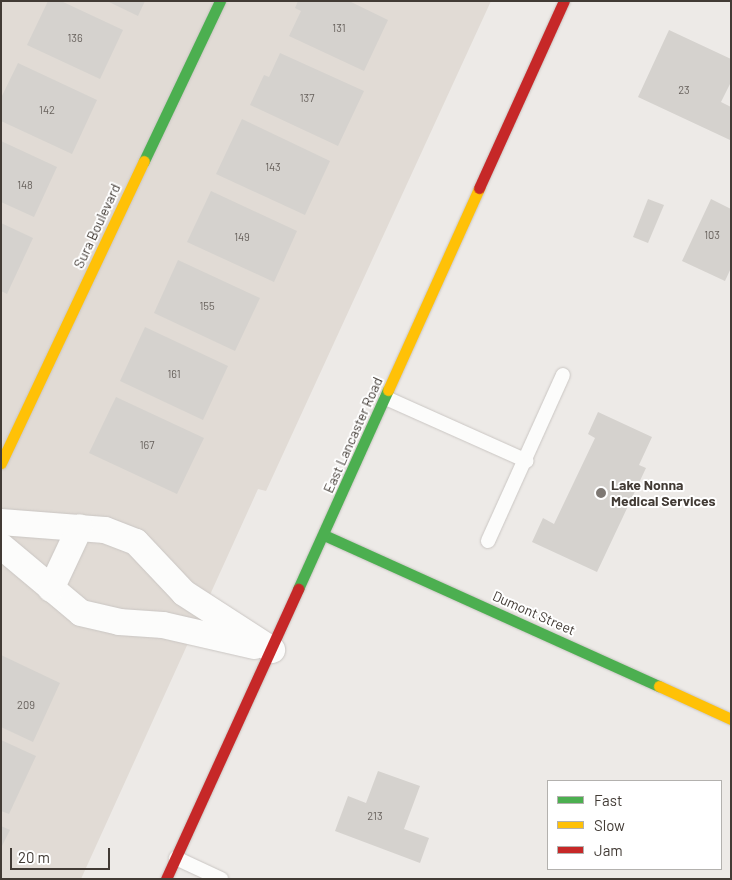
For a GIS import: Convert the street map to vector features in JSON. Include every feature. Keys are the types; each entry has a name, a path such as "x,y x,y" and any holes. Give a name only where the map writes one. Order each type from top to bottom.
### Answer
{"street":[{"name":"Sura Boulevard","path":"1,463 220,1"},
{"name":"East Lancaster Road","path":"166,879 272,650 564,1"},
{"path":"1,522 105,530 136,542 184,593 272,650"},
{"path":"51,589 80,527"},
{"name":"Dumont Street","path":"324,535 731,719"},
{"path":"1,546 81,613 96,618 163,625 272,650"}],"lane":[{"path":"488,542 527,461 563,374"},
{"path":"386,398 527,461"},
{"path":"176,858 221,879"}],"shaded area":[{"path":"1,1 491,1 266,491 258,489 81,879 1,879"}],"building":[{"path":"48,1 61,1 123,30 100,79 27,45"},
{"path":"107,1 145,1 138,16"},
{"path":"298,1 349,1 388,20 364,71 289,36 301,11 295,8"},
{"path":"669,30 731,59 731,82 721,102 731,107 730,140 638,97"},
{"path":"280,53 364,91 338,146 250,105 264,75 269,77"},
{"path":"18,63 97,100 72,154 1,121 1,98"},
{"path":"242,119 330,161 305,215 216,174"},
{"path":"1,141 57,167 34,217 1,202"},
{"path":"211,191 297,231 274,282 187,242"},
{"path":"648,199 664,205 648,243 633,237"},
{"path":"711,199 731,209 731,268 725,281 682,261"},
{"path":"1,223 33,238 7,294 1,291"},
{"path":"178,260 260,298 235,351 154,313"},
{"path":"145,327 228,366 203,420 120,381"},
{"path":"116,397 204,438 177,494 89,453"},
{"name":"Lake Nonna Medical Services","path":"598,412 652,437 639,465 646,468 597,572 532,542 543,518 554,524 595,438 588,434"},
{"path":"1,655 60,683 33,742 1,727"},
{"path":"1,740 36,756 9,814 1,811"},
{"path":"378,771 420,786 404,829 429,838 420,863 335,831 348,796 366,803"},
{"path":"1,826 10,830 1,848"}],"traffic: fast":[{"path":"144,161 220,1"},
{"path":"298,589 388,390"},
{"path":"324,535 659,686"}],"traffic: slow":[{"path":"1,463 144,161"},
{"path":"388,390 479,188"},
{"path":"659,686 731,719"}],"traffic: jam":[{"path":"479,188 564,1"},
{"path":"166,879 298,589"}],"place":[{"name":"Lake Nonna Medical Services","path":"601,493"}]}
